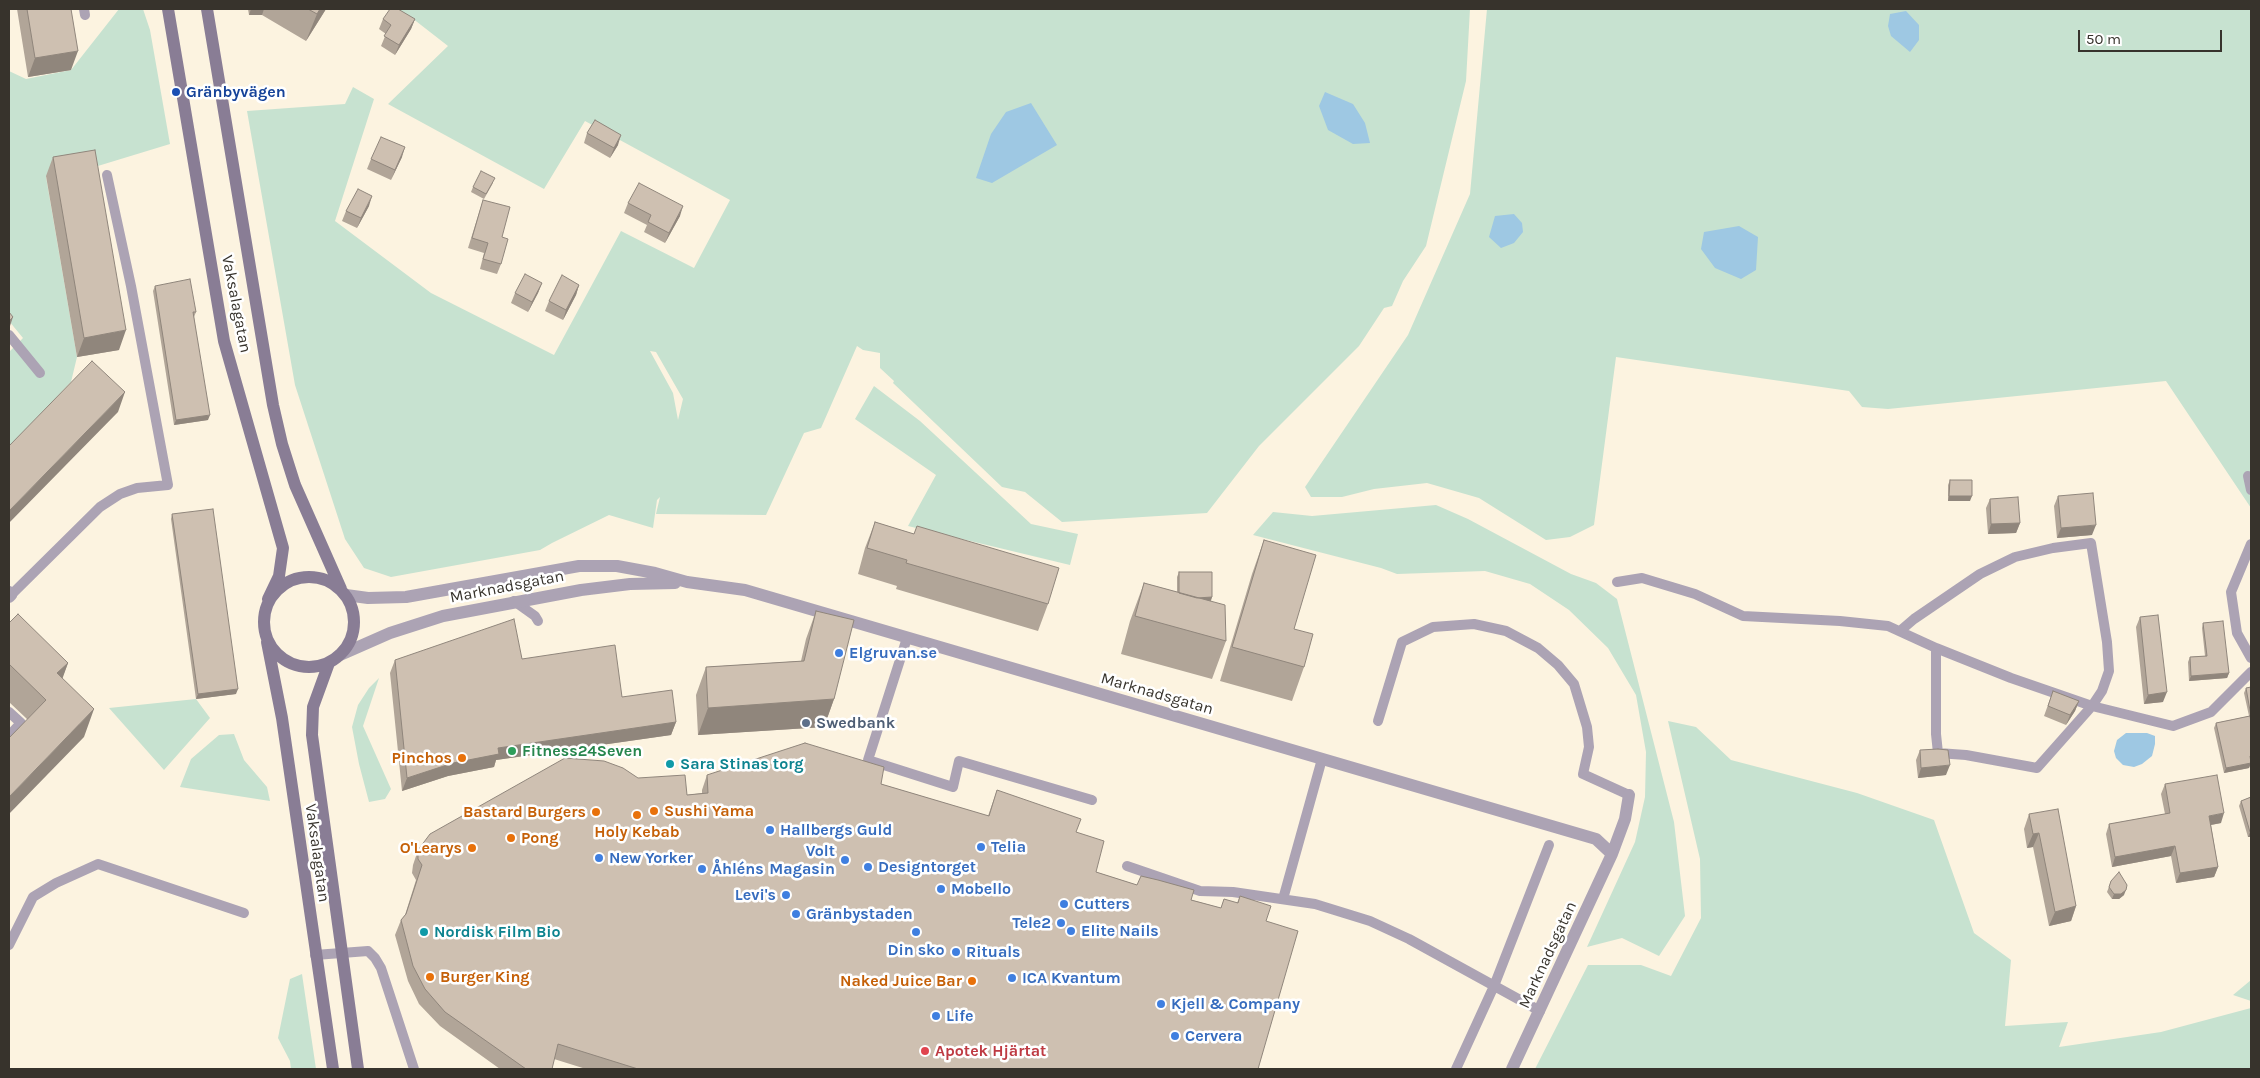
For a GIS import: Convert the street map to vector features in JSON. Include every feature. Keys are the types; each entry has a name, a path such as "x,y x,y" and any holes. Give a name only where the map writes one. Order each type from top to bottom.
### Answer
{"main road":[{"name":"Vaksalagatan","path":"168,9 224,340 283,548 279,576 268,600"},
{"name":"Vaksalagatan","path":"208,9 276,421 295,486 343,592"},
{"path":"302,576 316,576 329,581 343,592 352,608 354,620 348,644 340,655 318,666 306,667 294,665 274,652 267,642 263,628 264,613 268,600 277,589 288,580 302,576"},
{"name":"Vaksalagatan","path":"267,642 282,718 333,1069"},
{"name":"Vaksalagatan","path":"329,662 313,707 312,735 358,1069"}],"street":[{"name":"Marknadsgatan","path":"343,592 368,598 421,595 579,566 617,566 687,582 745,590 1596,839 1612,854"},
{"name":"Marknadsgatan","path":"340,655 435,618 514,601 630,584 687,582"},
{"name":"Marknadsgatan","path":"1512,1069 1612,854 1625,819 1629,796"}],"lane":[{"path":"10,595 106,503 120,494 138,488 168,485 131,286 107,175"},
{"path":"9,335 40,373"},
{"path":"2248,476 2251,490"},
{"path":"1900,631 1914,619 1980,574 2015,557 2052,548 2091,542 2107,642 2109,671 2102,691 2092,706 2037,768 1966,755 1938,753 1936,734 1936,648"},
{"path":"2251,544 2231,592 2237,633 2251,658"},
{"path":"1617,582 1642,578 1695,594 1743,616 1840,621 1888,626 1936,648 2092,706 2173,726 2211,712 2251,672"},
{"path":"514,601 535,616 538,621"},
{"path":"1378,721 1402,642 1433,627 1474,624 1506,631 1538,648 1558,665 1574,684 1587,727 1589,747 1583,774 1629,796"},
{"path":"907,638 868,760 952,787 959,761 1092,800"},
{"path":"9,712 21,724 9,736"},
{"path":"1283,899 1322,759"},
{"path":"1456,1069 1494,986 1549,845"},
{"path":"9,945 33,897 56,882 98,864 244,912"},
{"path":"1127,866 1200,891 1233,892 1315,904 1370,921 1409,939 1540,1011"},
{"path":"315,955 368,951 378,963 414,1069"}],"green space":[{"path":"119,9 143,9 150,30 170,144 88,169 46,177 77,357 71,382 9,447 9,352 23,338 9,321 9,71 26,79 71,70"},
{"path":"389,9 1470,9 1466,81 1426,246 1403,281 1392,306 1384,308 1359,346 1259,446 1207,513 1062,522 1025,492 1002,487 893,383 894,381 880,368 880,353 863,350 857,346 821,428 804,433 766,515 656,514 660,497 657,500 653,528 609,515 540,550 391,577 364,568 345,539 295,385 247,111 345,104 353,87 374,99 335,221 431,293 554,355 621,231 694,268 730,200 585,121 544,189 388,104 448,46 412,18","holes":["650,351 656,352 683,399 678,420 673,393"]},
{"path":"1487,9 2251,9 2251,508 2166,381 1888,409 1862,407 1849,391 1616,357 1594,525 1570,537 1546,540 1479,498 1427,483 1374,489 1342,497 1311,497 1305,487 1408,335 1470,194"},
{"path":"874,386 920,421 1031,524 1078,534 1070,565 908,526 936,475 855,419"},
{"path":"1436,505 1468,519 1571,574 1596,583 1617,599 1674,822 1685,916 1659,956 1622,938 1587,947 1635,842 1645,797 1646,752 1636,695 1608,648 1569,610 1530,584 1485,571 1397,574 1381,568 1253,535 1273,512 1312,516"},
{"path":"379,678 363,726 391,789 385,799 369,802 352,727 358,705 369,688"},
{"path":"196,699 210,718 164,770 109,708"},
{"path":"1668,721 1696,727 1731,760 1857,793 1934,820 1974,933 2011,960 2005,1026 2068,1022 2059,1047 2161,1032 2251,1008 2251,1069 1535,1069 1588,965 1641,965 1671,976 1701,918 1700,859"},
{"path":"234,734 244,760 267,787 270,801 180,787 191,759 219,735"},
{"path":"302,974 316,1069 291,1069 290,1061 278,1038 290,979"},
{"path":"2251,980 2251,1001 2233,995"}],"water":[{"path":"1906,11 1919,25 1919,40 1910,52 1891,36 1888,26 1890,14"},
{"path":"1325,92 1353,104 1365,123 1370,143 1353,144 1328,130 1319,106"},
{"path":"1031,103 1057,145 992,183 976,178 991,134 1006,112"},
{"path":"1514,214 1522,223 1523,232 1514,243 1501,248 1489,237 1495,216"},
{"path":"1739,226 1758,237 1756,270 1741,279 1715,268 1701,249 1704,232"},
{"path":"2126,733 2147,733 2155,736 2152,756 2142,764 2134,767 2123,765 2116,758 2114,751 2117,740"}],"building":[{"path":"27,9 71,9 78,51 35,58"},
{"path":"308,9 320,9 317,14"},
{"path":"390,9 398,9 415,19 399,45 384,36 391,25 383,19"},
{"path":"595,120 621,135 614,148 587,133"},
{"path":"381,137 405,147 395,170 371,159"},
{"path":"95,150 126,330 84,338 53,157"},
{"path":"481,171 495,178 486,194 473,187"},
{"path":"639,183 683,206 669,233 648,222 651,215 628,203"},
{"path":"358,189 372,196 361,218 346,211"},
{"path":"483,200 510,207 502,237 508,239 501,264 483,259 488,243 472,238"},
{"path":"525,274 542,283 532,302 515,293"},
{"path":"562,275 579,285 566,310 549,301"},
{"path":"190,279 196,312 193,312 210,415 176,420 155,286"},
{"path":"9,312 13,317 9,321"},
{"path":"92,361 125,392 9,511 9,446"},
{"path":"1950,480 1972,480 1972,496 1949,496"},
{"path":"2093,493 2096,525 2061,528 2058,496"},
{"path":"2018,497 2020,523 1991,524 1990,499"},
{"path":"213,509 238,689 198,694 172,514"},
{"path":"875,522 914,534 917,526 1059,568 1048,604 906,563 907,560 867,548"},
{"path":"1264,540 1316,555 1294,629 1313,634 1304,667 1232,647"},
{"path":"1179,572 1212,572 1212,597 1197,598 1179,593"},
{"path":"1144,583 1225,605 1226,641 1135,616"},
{"path":"816,611 854,620 834,699 708,708 706,667 804,661"},
{"path":"18,614 68,663 57,673 94,709 9,797 9,738 46,700 9,664 9,623"},
{"path":"2158,615 2167,692 2148,695 2140,617"},
{"path":"514,619 522,659 615,645 622,697 672,690 676,722 498,748 499,754 453,763 407,778 395,660"},
{"path":"2223,621 2229,673 2191,676 2190,657 2207,656 2203,623"},
{"path":"2251,687 2251,716 2246,688"},
{"path":"2053,691 2079,701 2070,715 2048,706"},
{"path":"2250,716 2251,763 2226,768 2216,723"},
{"name":"Gränbystaden","path":"805,743 884,767 881,784 989,816 997,790 1081,819 1076,832 1104,841 1096,872 1137,885 1141,876 1194,890 1191,900 1221,908 1224,899 1238,903 1240,896 1271,906 1266,921 1298,931 1258,1069 638,1069 558,1044 552,1069 526,1069 445,1012 425,989 413,966 401,920 406,914 422,865 418,859 418,850 430,834 565,758 604,761 623,768 638,778 685,775 687,795 708,793 707,775"},
{"path":"1920,750 1948,750 1950,765 1921,768"},
{"path":"2217,775 2224,813 2209,816 2218,867 2180,873 2175,846 2115,857 2109,824 2170,813 2165,784"},
{"path":"2251,797 2251,832 2250,832 2241,801"},
{"path":"2058,809 2076,906 2055,912 2039,833 2033,834 2029,814"},
{"path":"2119,872 2127,885 2126,890 2121,894 2114,894 2109,887 2111,881"}],"place":[{"name":"Gränbyvägen","path":"176,92"},
{"name":"Elgruvan.se","path":"839,653"},
{"name":"Swedbank","path":"806,723"},
{"name":"Fitness24Seven","path":"512,751"},
{"name":"Pinchos","path":"462,758"},
{"name":"Sara Stinas torg","path":"670,764"},
{"name":"Sushi Yama","path":"654,811"},
{"name":"Bastard Burgers","path":"596,812"},
{"name":"Holy Kebab","path":"637,815"},
{"name":"Hallbergs Guld","path":"770,830"},
{"name":"Pong","path":"511,838"},
{"name":"Telia","path":"981,847"},
{"name":"O'Learys","path":"472,848"},
{"name":"New Yorker","path":"599,858"},
{"name":"Volt Magasin","path":"845,860"},
{"name":"Designtorget","path":"868,867"},
{"name":"Åhléns","path":"702,869"},
{"name":"Mobello","path":"941,889"},
{"name":"Levi's","path":"786,895"},
{"name":"Cutters","path":"1064,904"},
{"name":"Gränbystaden","path":"796,914"},
{"name":"Tele2","path":"1061,923"},
{"name":"Elite Nails","path":"1071,931"},
{"name":"Nordisk Film Bio","path":"424,932"},
{"name":"Din sko","path":"916,932"},
{"name":"Rituals","path":"956,952"},
{"name":"Burger King","path":"430,977"},
{"name":"ICA Kvantum","path":"1012,978"},
{"name":"Naked Juice Bar","path":"972,981"},
{"name":"Kjell & Company","path":"1161,1004"},
{"name":"Life","path":"936,1016"},
{"name":"Cervera","path":"1175,1036"},
{"name":"Apotek Hjärtat","path":"925,1051"}]}
